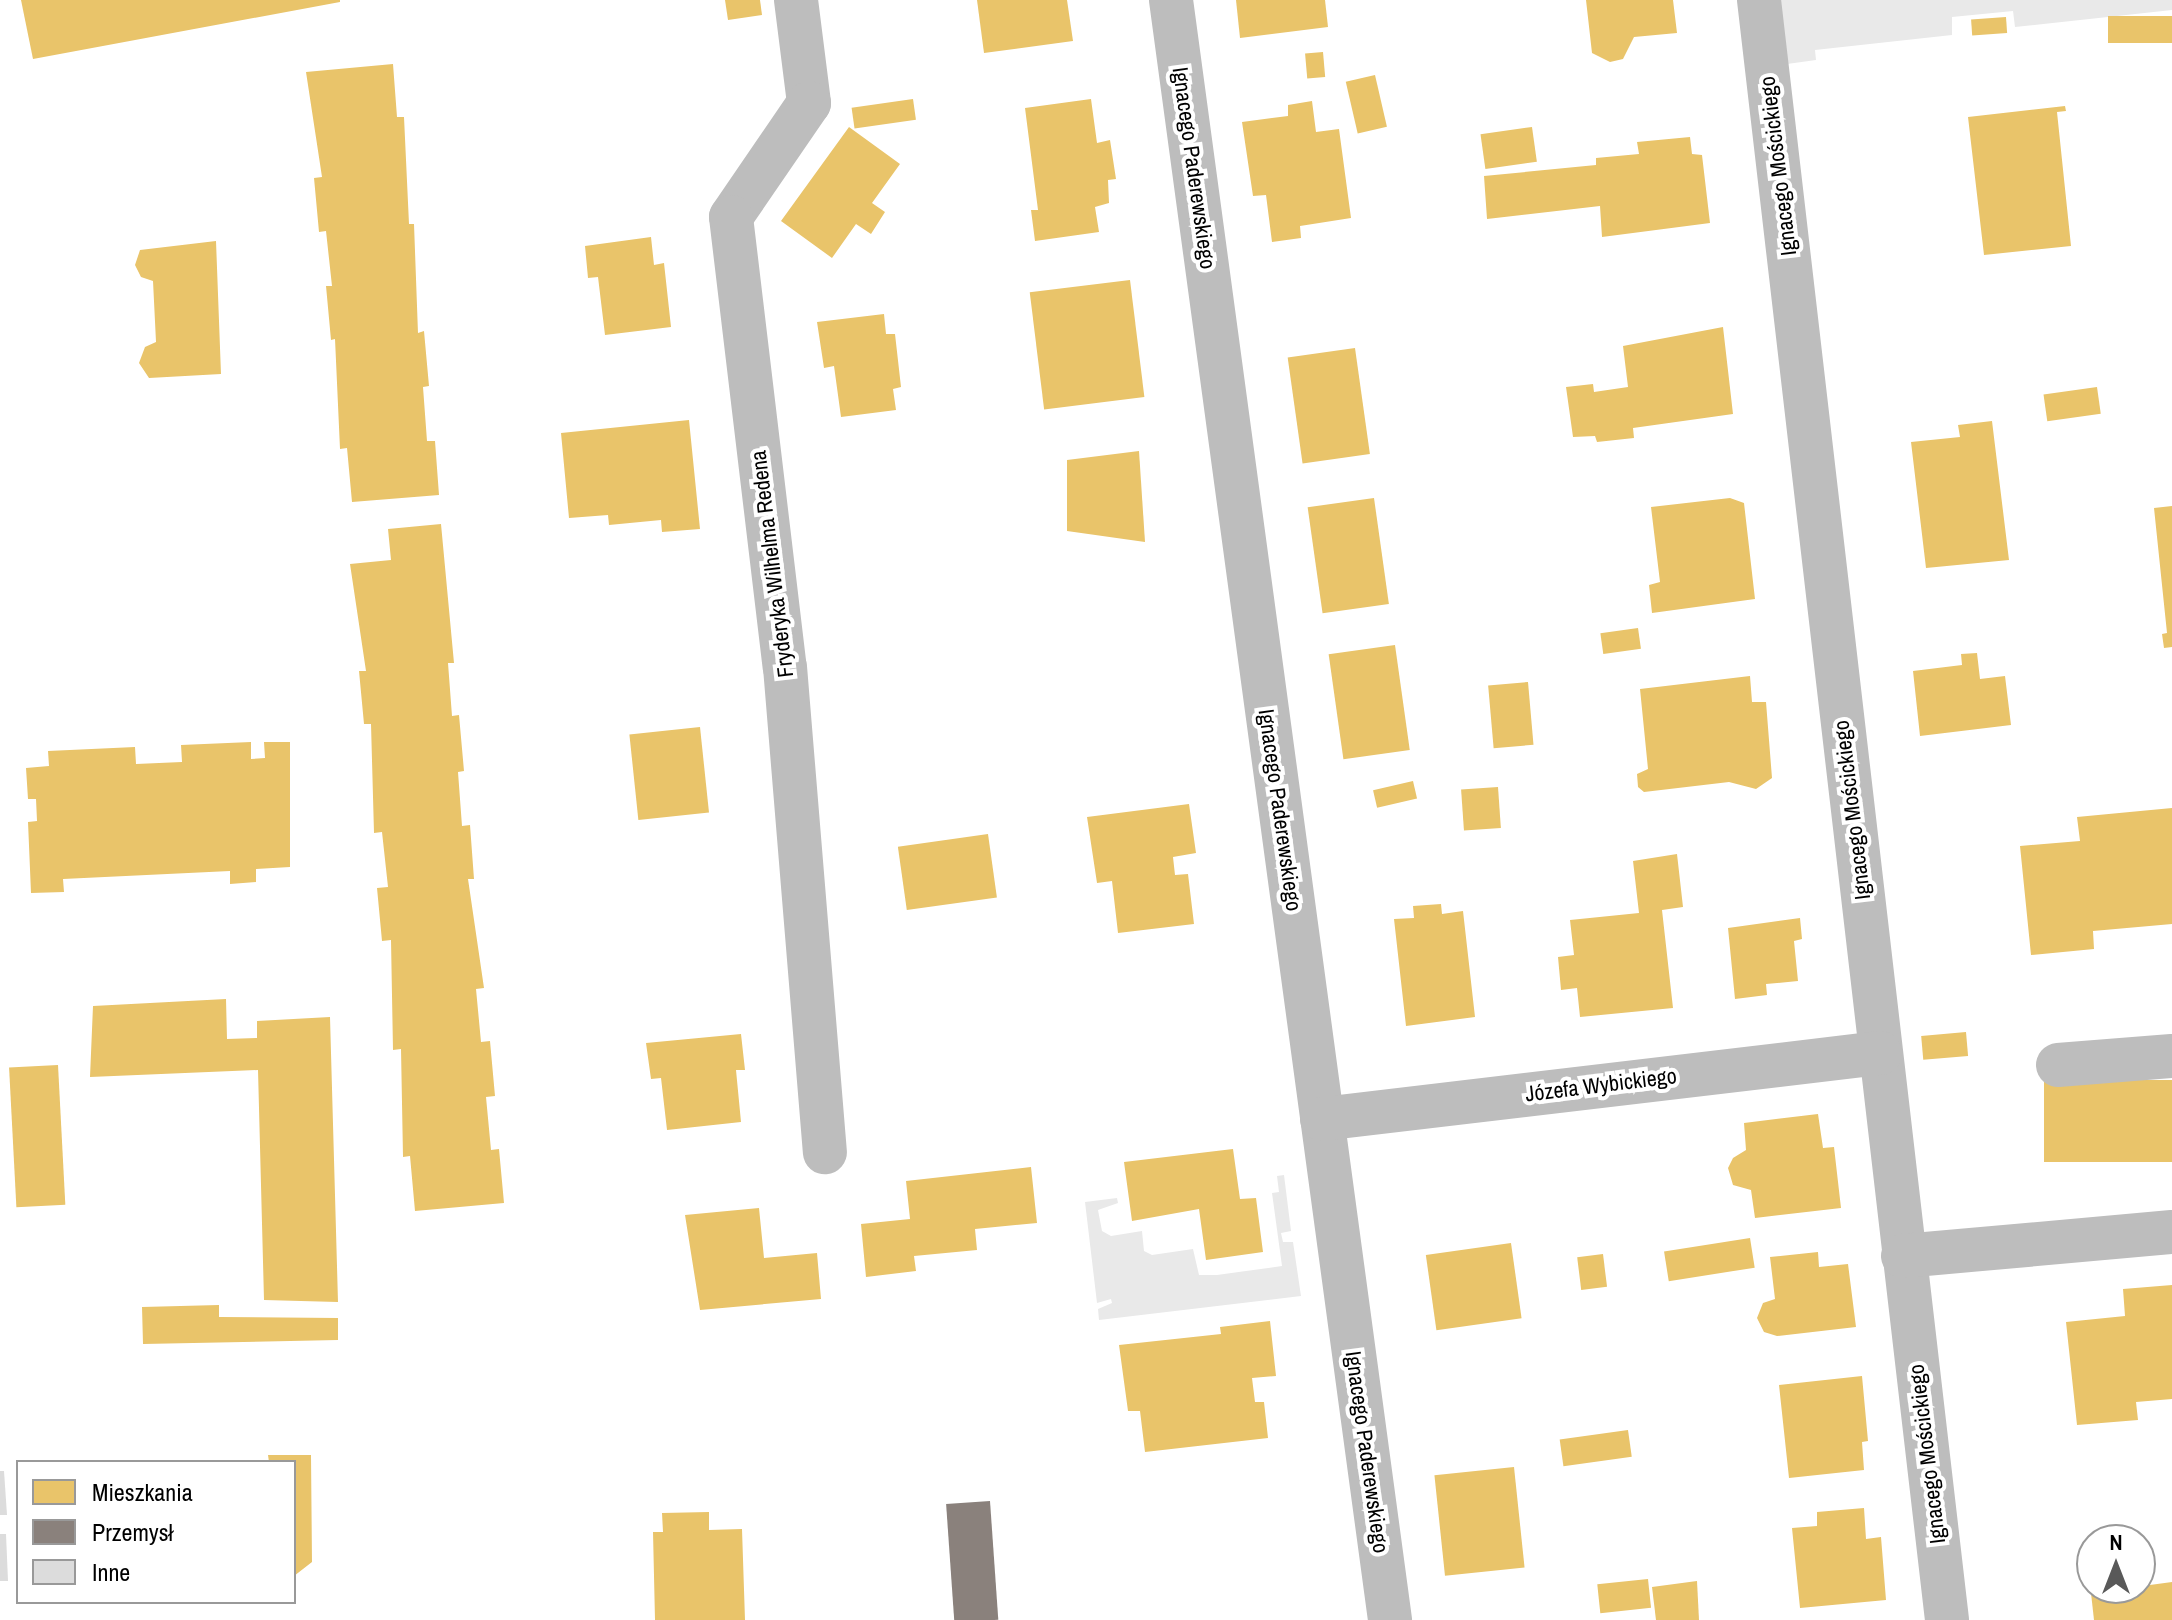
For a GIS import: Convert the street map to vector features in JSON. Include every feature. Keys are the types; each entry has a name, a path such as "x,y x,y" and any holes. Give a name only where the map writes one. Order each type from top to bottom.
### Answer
{"street":[{"name":"Fryderyka Wilhelma Redena","path":"796,0 809,103 731,217 785,667 825,1152"},
{"name":"Ignacego Paderewskiego","path":"1171,0 1390,1620"},
{"name":"Ignacego Mościckiego","path":"1759,0 1947,1620"},
{"name":"Józefa Wybickiego","path":"1322,1119 1880,1053"},
{"path":"2058,1065 2172,1056"},
{"path":"1903,1256 2172,1232"}],"shaded area":[{"path":"1780,0 2172,0 2172,10 2015,27 2013,11 1952,17 1952,35 1815,50 1816,60 1787,64"},
{"path":"1284,1175 1291,1231 1281,1233 1283,1242 1293,1242 1301,1296 1099,1320 1098,1309 1112,1303 1111,1299 1097,1303 1085,1202 1117,1198 1118,1203 1098,1210 1102,1231 1111,1236 1142,1231 1144,1251 1152,1255 1193,1249 1199,1275 1217,1275 1282,1266 1272,1193 1279,1192 1277,1176"}],"building: Mieszkania":[{"path":"21,0 340,0 340,2 33,59"},
{"path":"725,0 760,0 762,15 728,20"},
{"path":"977,0 1067,0 1073,41 984,53"},
{"path":"1236,0 1325,0 1328,27 1240,38"},
{"path":"1586,0 1673,0 1677,33 1634,37 1623,59 1610,62 1592,53"},
{"path":"2108,16 2172,16 2172,43 2108,43"},
{"path":"2006,17 2007,33 1972,35 1971,19"},
{"path":"1323,52 1325,77 1307,78 1305,54"},
{"path":"393,64 397,117 404,117 409,224 414,224 418,333 424,331 429,386 423,387 427,441 435,441 439,495 352,502 347,448 340,449 335,339 331,340 326,286 332,286 326,231 319,232 314,178 322,177 306,72"},
{"path":"1375,75 1387,127 1358,133 1346,82"},
{"path":"913,99 916,120 855,128 852,108"},
{"path":"1091,99 1097,143 1110,140 1116,179 1108,180 1109,203 1095,207 1099,232 1035,241 1031,210 1038,210 1025,108"},
{"path":"1312,101 1316,132 1339,129 1351,218 1300,226 1301,238 1272,242 1266,195 1253,196 1242,122 1288,116 1288,105"},
{"path":"2065,106 2066,111 2057,112 2071,246 1984,255 1968,117"},
{"path":"849,127 900,164 872,203 885,212 871,234 856,224 832,258 781,221"},
{"path":"1532,127 1537,162 1485,169 1481,134"},
{"path":"1690,137 1692,154 1702,155 1710,223 1602,237 1600,206 1487,219 1484,176 1596,165 1596,158 1639,154 1637,142"},
{"path":"651,237 654,265 664,263 671,327 605,335 598,277 588,278 585,246"},
{"path":"216,241 221,374 149,378 139,363 145,347 156,342 153,281 141,277 135,265 140,250"},
{"path":"1130,280 1144,397 1044,409 1030,292"},
{"path":"884,314 886,334 895,334 901,387 893,389 896,410 841,417 834,366 824,368 817,322"},
{"path":"1723,327 1733,414 1633,428 1634,438 1597,442 1595,436 1573,437 1566,387 1593,384 1594,392 1628,387 1623,346"},
{"path":"1355,348 1370,454 1303,463 1288,357"},
{"path":"2097,387 2101,414 2047,421 2044,395"},
{"path":"689,420 700,529 662,532 661,520 609,525 608,515 569,518 561,433"},
{"path":"1992,421 2009,560 1926,568 1911,442 1960,437 1958,425"},
{"path":"1139,451 1145,542 1067,531 1067,460"},
{"path":"1374,498 1389,604 1323,613 1308,507"},
{"path":"1730,498 1744,503 1755,599 1652,613 1649,585 1660,582 1651,507"},
{"path":"2172,506 2172,647 2164,648 2162,634 2167,633 2154,508"},
{"path":"441,524 454,663 448,663 452,716 459,715 464,771 458,772 462,826 470,825 474,879 468,879 484,988 476,989 481,1042 490,1041 495,1096 486,1097 491,1150 499,1149 504,1203 415,1211 410,1156 403,1157 401,1049 393,1050 391,940 382,941 377,888 388,887 382,832 374,833 371,724 364,724 359,671 366,671 350,564 391,560 388,529"},
{"path":"1638,628 1641,649 1603,654 1600,633"},
{"path":"1395,645 1410,750 1343,759 1329,654"},
{"path":"1977,653 1980,679 2005,676 2011,725 1920,736 1913,671 1962,665 1961,654"},
{"path":"1750,676 1752,702 1766,702 1772,778 1756,789 1729,782 1644,792 1638,787 1637,774 1648,769 1640,689"},
{"path":"1528,682 1533,745 1494,748 1488,685"},
{"path":"700,727 709,813 638,820 629,734"},
{"path":"251,742 251,759 265,758 264,742 290,742 290,867 256,869 256,882 230,884 230,871 63,879 64,892 31,893 28,822 37,821 36,799 28,799 26,768 49,766 48,751 135,747 136,764 182,762 181,745"},
{"path":"1413,781 1417,799 1377,808 1373,790"},
{"path":"1498,787 1501,828 1464,830 1461,790"},
{"path":"1189,804 1196,853 1173,857 1175,875 1188,874 1194,924 1118,933 1112,881 1097,883 1087,817"},
{"path":"2172,808 2172,924 2093,931 2094,949 2031,955 2020,846 2080,841 2077,817"},
{"path":"988,834 997,897 907,910 898,847"},
{"path":"1677,854 1683,907 1662,910 1673,1008 1580,1017 1577,988 1561,990 1558,957 1574,955 1570,920 1639,913 1633,861"},
{"path":"1441,904 1442,914 1463,911 1475,1017 1406,1026 1394,919 1414,918 1413,906"},
{"path":"1800,918 1802,939 1794,941 1798,981 1766,984 1767,995 1735,999 1728,928"},
{"path":"226,999 227,1039 257,1038 257,1021 330,1017 338,1302 264,1300 258,1070 90,1077 93,1006"},
{"path":"1966,1032 1968,1056 1923,1060 1921,1036"},
{"path":"741,1034 745,1070 736,1070 741,1122 667,1130 661,1078 651,1079 646,1043"},
{"path":"58,1065 65,1205 16,1207 9,1068"},
{"path":"2044,1080 2172,1080 2172,1162 2044,1162"},
{"path":"1818,1114 1823,1148 1834,1147 1841,1208 1755,1218 1751,1190 1733,1185 1728,1168 1733,1158 1746,1150 1744,1123"},
{"path":"1233,1149 1240,1199 1256,1198 1263,1252 1206,1260 1199,1209 1132,1221 1124,1162"},
{"path":"1031,1167 1037,1223 975,1229 977,1250 914,1256 916,1271 866,1277 861,1224 910,1219 906,1181"},
{"path":"759,1208 764,1258 817,1253 821,1299 700,1310 685,1215"},
{"path":"1750,1238 1755,1268 1669,1281 1664,1252"},
{"path":"1511,1243 1522,1318 1436,1330 1426,1255"},
{"path":"1818,1252 1819,1267 1848,1264 1856,1327 1777,1336 1764,1332 1757,1318 1763,1303 1775,1299 1770,1257"},
{"path":"1603,1254 1607,1287 1581,1290 1577,1257"},
{"path":"2172,1285 2172,1399 2136,1402 2138,1420 2077,1425 2066,1322 2125,1316 2123,1289"},
{"path":"219,1305 219,1317 338,1318 338,1340 143,1344 142,1307"},
{"path":"1270,1321 1276,1376 1252,1378 1255,1402 1264,1402 1268,1438 1145,1452 1140,1411 1128,1411 1119,1345 1221,1334 1220,1327"},
{"path":"1862,1376 1868,1441 1862,1442 1864,1470 1789,1478 1779,1385"},
{"path":"1628,1430 1632,1457 1563,1466 1560,1440"},
{"path":"268,1455 311,1455 312,1562 296,1574 296,1460 269,1460"},
{"path":"1514,1467 1525,1567 1445,1576 1434,1475"},
{"path":"1864,1508 1866,1539 1881,1537 1886,1600 1800,1608 1792,1528 1817,1526 1817,1512"},
{"path":"709,1512 709,1530 742,1529 745,1620 655,1620 653,1532 663,1532 662,1513"},
{"path":"1648,1579 1651,1608 1600,1613 1597,1584"},
{"path":"1697,1581 1699,1620 1656,1620 1652,1587"},
{"path":"2172,1582 2172,1620 2094,1620 2092,1604 2156,1604 2156,1584"}],"building: Przemysł":[{"path":"990,1501 998,1620 954,1620 946,1504"}],"building: Inne":[{"path":"0,1471 4,1471 7,1515 0,1515"},
{"path":"0,1534 6,1534 8,1581 0,1581"}]}
